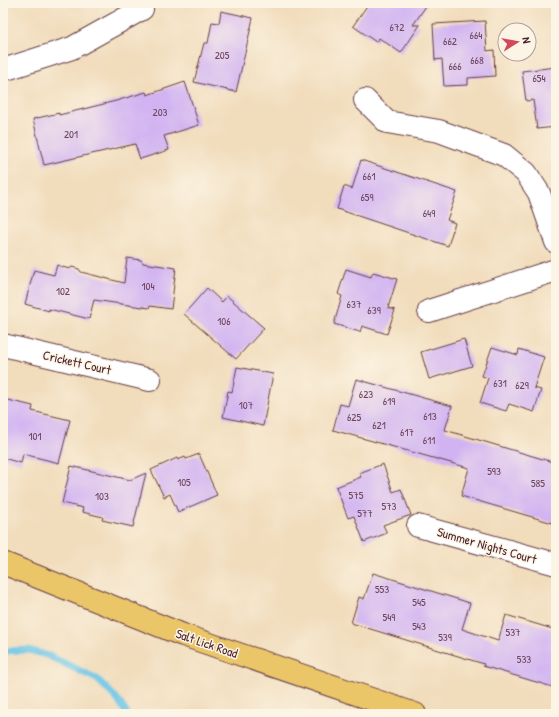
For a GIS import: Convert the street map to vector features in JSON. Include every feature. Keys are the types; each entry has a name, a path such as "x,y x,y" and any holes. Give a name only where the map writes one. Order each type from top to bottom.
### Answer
{"main road":[{"name":"Salt Lick Road","path":"3,563 183,635 415,714"}],"street":[{"path":"3,70 72,48 142,9"},
{"path":"365,100 387,122 439,131 504,155 526,173 539,193 556,242"},
{"path":"429,311 556,270"},
{"name":"Crickett Court","path":"3,345 150,380"},
{"name":"Summer Nights Court","path":"418,526 556,564"}],"building":[{"path":"369,3 428,3 413,25 420,25 401,53 379,38 376,42 353,26"},
{"path":"221,11 253,18 236,92 194,82 204,43 208,43 212,22 219,23"},
{"path":"485,21 487,51 494,50 495,76 468,78 468,85 444,86 442,59 435,60 433,24"},
{"path":"556,67 556,127 537,129 533,100 526,101 522,71"},
{"path":"185,82 199,125 164,136 169,150 140,159 135,144 44,165 33,119 59,113 59,115 146,92 147,95"},
{"path":"361,160 457,192 447,220 455,223 448,246 337,209 344,186 352,189"},
{"path":"127,258 141,260 143,263 176,268 171,309 150,306 149,308 94,300 89,319 49,309 49,311 25,304 34,270 54,275 57,265 69,269 72,267 79,269 81,272 124,283"},
{"path":"346,269 371,277 373,272 397,279 388,308 395,310 387,334 362,326 360,332 334,324 342,296 338,294"},
{"path":"207,288 222,302 227,296 264,328 236,359 184,314"},
{"path":"464,339 472,366 429,379 421,352"},
{"path":"492,347 518,355 519,349 544,357 534,388 541,390 534,412 509,404 506,411 480,403 488,378 482,376"},
{"path":"237,367 273,374 263,426 223,417 228,391 232,392"},
{"path":"356,379 452,406 445,430 556,463 556,524 461,496 469,468 333,430 340,404 348,406"},
{"path":"8,400 33,406 32,411 70,420 59,463 23,454 21,463 3,458 3,420"},
{"path":"199,454 217,495 178,512 170,494 164,497 151,470 177,458 178,460 185,457 186,459"},
{"path":"383,464 393,492 401,489 411,515 383,525 387,533 364,542 354,516 348,518 336,487 361,477 359,473"},
{"path":"71,466 130,480 146,473 133,527 102,520 103,517 82,512 83,508 62,503"},
{"path":"373,573 470,603 462,629 498,641 506,615 556,630 556,688 351,623 359,597 364,599"}],"waterway":[{"path":"3,651 29,650 49,656 97,679 117,699 127,714"}]}
